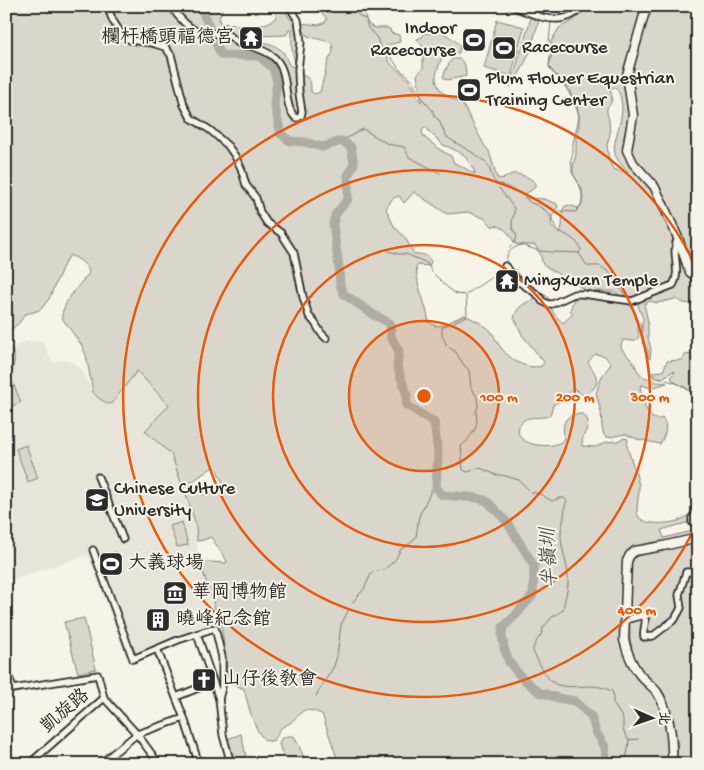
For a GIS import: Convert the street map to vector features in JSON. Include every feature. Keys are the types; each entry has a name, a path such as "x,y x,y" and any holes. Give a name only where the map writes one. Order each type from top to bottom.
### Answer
{"street":[{"path":"107,6 113,21 122,34 130,40 165,47 171,55 184,105 191,118 210,130 228,146 241,168 246,185 256,198 260,212 267,223 281,233 294,253 309,316 326,338"},
{"path":"171,6 187,25 201,34 228,35 241,45 258,49 271,55 282,68 291,113 293,117 298,118 302,112 298,70 301,42 298,20 289,6"},
{"path":"514,6 550,19 565,18 574,14 583,6"},
{"path":"649,6 644,15 627,75 633,115 627,150 633,163 654,186 678,238 690,272 698,278"},
{"path":"505,266 519,282 548,304 574,294 632,301 673,285 676,280 675,249 678,238"},
{"path":"98,477 123,540"},
{"path":"698,512 692,518 692,522 698,522"},
{"path":"672,764 673,745 663,705 656,691 639,673 626,650 624,640 627,561 635,551 698,538"},
{"path":"93,550 134,659 215,628 222,657 222,687 219,699"},
{"path":"625,620 644,615 646,618 644,637 653,636 675,619 681,608 679,595 686,572 698,572"},
{"path":"197,634 219,699 223,735 231,764"},
{"path":"157,649 184,718 199,764"},
{"name":"凱旋路","path":"6,667 13,689 98,675 104,698 29,764"},
{"path":"176,697 213,682"},
{"path":"104,698 137,734 159,764"},
{"path":"100,764 137,734 184,718"}],"shaded area":[{"path":"6,6 224,6 219,18 220,23 235,24 246,28 272,21 277,15 268,6 282,6 290,19 297,22 300,73 309,80 311,92 315,94 320,92 328,61 333,52 332,43 307,36 303,29 300,29 299,23 319,25 327,19 321,13 307,6 366,6 365,17 370,25 374,28 388,28 391,33 399,35 400,42 387,45 388,58 393,66 409,81 421,102 417,75 423,68 423,47 417,39 425,33 433,33 433,30 440,32 451,37 460,45 459,53 448,54 444,46 440,49 444,57 441,59 436,75 438,86 448,97 462,103 489,151 497,178 504,178 512,174 527,177 534,181 535,187 525,194 527,198 544,199 557,204 558,207 553,214 551,224 560,233 564,207 568,205 578,208 581,206 583,196 573,174 579,114 563,83 549,67 552,53 551,42 559,28 574,20 589,6 647,6 626,75 629,121 624,136 624,151 650,185 674,234 672,282 633,298 622,297 615,292 599,291 596,294 583,289 572,279 564,281 558,274 543,265 540,253 535,245 515,244 504,229 494,225 493,227 484,218 468,212 447,214 414,192 404,203 398,196 392,199 386,209 394,226 406,239 414,254 424,255 431,262 429,266 418,265 416,267 418,283 429,322 436,326 443,325 464,315 488,328 507,355 523,365 542,366 544,362 522,335 514,318 519,308 526,303 545,295 550,300 553,312 563,323 573,314 570,310 574,299 581,296 628,302 635,312 639,337 634,341 623,340 621,348 642,376 657,382 667,383 651,388 642,385 640,387 648,413 654,419 662,418 664,421 666,427 665,434 660,444 637,439 625,434 610,437 604,435 596,393 602,376 611,364 605,356 595,354 588,362 597,381 592,391 584,396 573,388 565,398 553,405 550,415 528,418 521,422 519,433 526,442 547,446 554,445 561,442 564,437 564,423 566,419 572,415 583,414 588,425 583,437 582,446 596,447 606,442 618,441 623,438 628,439 627,446 638,483 637,511 641,519 651,523 678,521 689,515 698,500 698,516 690,522 661,530 664,538 694,532 698,529 698,534 651,547 639,547 628,552 621,639 624,654 654,692 664,711 670,752 669,764 339,764 322,714 304,710 290,723 280,729 275,739 271,741 266,740 257,729 244,689 231,683 228,676 221,623 200,563 226,563 227,561 211,537 197,541 196,525 185,491 211,495 227,492 216,468 213,467 183,488 171,454 145,431 169,405 137,371 112,403 109,404 102,400 93,392 86,355 81,344 62,318 68,301 89,273 85,264 70,255 63,266 49,299 41,309 25,314 19,323 6,334","holes":["290,28 292,29 294,61 294,66 292,67 283,52 274,45 246,42 254,36 286,35","613,87 616,89 621,99 622,114 614,148 617,159 628,173 613,169 609,160 607,145 610,134 607,108 611,103 612,96 610,90","426,127 443,145 464,155 475,174 454,163 451,156 425,138 422,133 423,128"]},
{"path":"498,6 569,6 563,15 546,15 539,20 530,52 521,71 510,87 531,18"},
{"path":"650,6 698,6 698,274 691,269 678,232 644,169 631,150 629,75"},
{"name":"Racecourse","path":"497,20 524,27 511,76 484,68"},
{"path":"452,59 460,59 465,65 466,76 447,80 443,77"},
{"path":"678,251 687,273 698,281 698,305 684,303 675,299 657,303 650,301 644,304 651,349 650,359 644,344 642,332 643,318 638,305 642,300 674,287 678,275"},
{"name":"Chinese Culture University","path":"42,340 52,362 63,360 78,366 84,373 93,392 103,401 109,404 113,403 137,370 170,405 146,431 171,454 196,525 197,552 221,623 196,629 126,657 88,555 6,581 6,365 15,364 13,352 15,346 29,341 36,342"},
{"path":"6,341 14,357 10,376 21,402 6,409"},
{"path":"698,354 698,398 688,389 673,381 671,376 675,373 674,371 662,378 653,375 652,372 663,371 667,361 682,360 685,355"},
{"path":"26,445 38,478 28,482 16,449"},
{"path":"182,522 188,545 177,547 170,526"},
{"path":"698,539 698,764 676,764 678,743 667,707 642,673 633,654 630,638 629,573 635,557 643,552"},
{"path":"115,552 120,571 108,575 101,557"},
{"path":"84,618 96,669 78,673 64,622"},
{"path":"241,734 246,756 228,763 222,741"},
{"path":"287,736 294,736 304,757 313,764 291,764 281,751 279,743 281,739"}],"waterway":[{"path":"200,6 221,55 259,56 273,68 277,82 274,103 281,134 290,141 305,142 322,147 342,141 351,147 354,163 348,176 348,199 335,215 333,224 340,285 344,294 374,315 390,323 391,337 399,351 397,366 407,395 406,405 434,422 438,453 436,487 442,495 478,498 487,501 507,522 534,566 533,595 503,627 504,648 509,662 522,678 539,692 574,701 591,716 596,732 605,747 606,759 604,764"},
{"path":"346,6 365,18"},
{"path":"366,20 368,28 377,38 379,44 400,70 414,83 425,102 433,111 434,116 439,120 448,138 485,161 493,179 498,185 502,184 503,187 505,186 522,195 531,203 546,211 553,223"},
{"name":"半嶺圳","path":"551,22 549,65 551,71 569,89 579,117 571,161 572,172 582,189 582,203 576,212 559,211"},
{"path":"342,141 363,129 388,144 404,147 409,157 440,173"},
{"path":"499,188 514,208 512,227 517,237 514,243"},
{"name":"半嶺圳","path":"507,264 508,254 521,245 540,251 579,253 581,250 577,243 556,229 554,223"},
{"path":"388,251 406,254 427,263 432,272 447,287 456,294 464,295"},
{"path":"579,253 587,266 600,266 609,272 626,297"},
{"name":"半嶺圳","path":"454,322 465,317 467,314 466,295 504,269"},
{"path":"631,304 636,314"},
{"path":"640,322 651,375 674,382 687,389 698,399"},
{"name":"半嶺圳","path":"451,323 442,327 442,336 446,344 455,351 469,370 471,388 477,397 478,407 475,429 461,446 463,470 468,472 478,468 483,469 496,475 519,480 531,492 540,494 552,501 560,498 564,498 567,501 561,528 568,572 563,610 551,618 543,628 534,645 533,652 546,675 555,684 560,686 596,686 612,691 613,703 623,719 623,730 629,741 624,764"},
{"path":"352,603 364,589 372,572 384,570 395,560 401,549 410,544 416,537 419,516 432,489 436,487"},
{"path":"316,696 334,666 341,625 349,609"},
{"path":"629,740 638,739"}],"place":[{"name":"欄杆橋頭福德宮","path":"251,38"},
{"name":"Indoor Racecourse","path":"474,40"},
{"name":"Racecourse","path":"504,48"},
{"name":"Plum Flower Equestrian Training Center","path":"469,90"},
{"name":"MingXuan Temple","path":"507,281"},
{"name":"Chinese Culture University","path":"97,500"},
{"name":"大義球場","path":"111,564"},
{"name":"華岡博物館","path":"175,593"},
{"name":"曉峰紀念館","path":"158,620"},
{"name":"山仔後教會","path":"204,680"}]}
